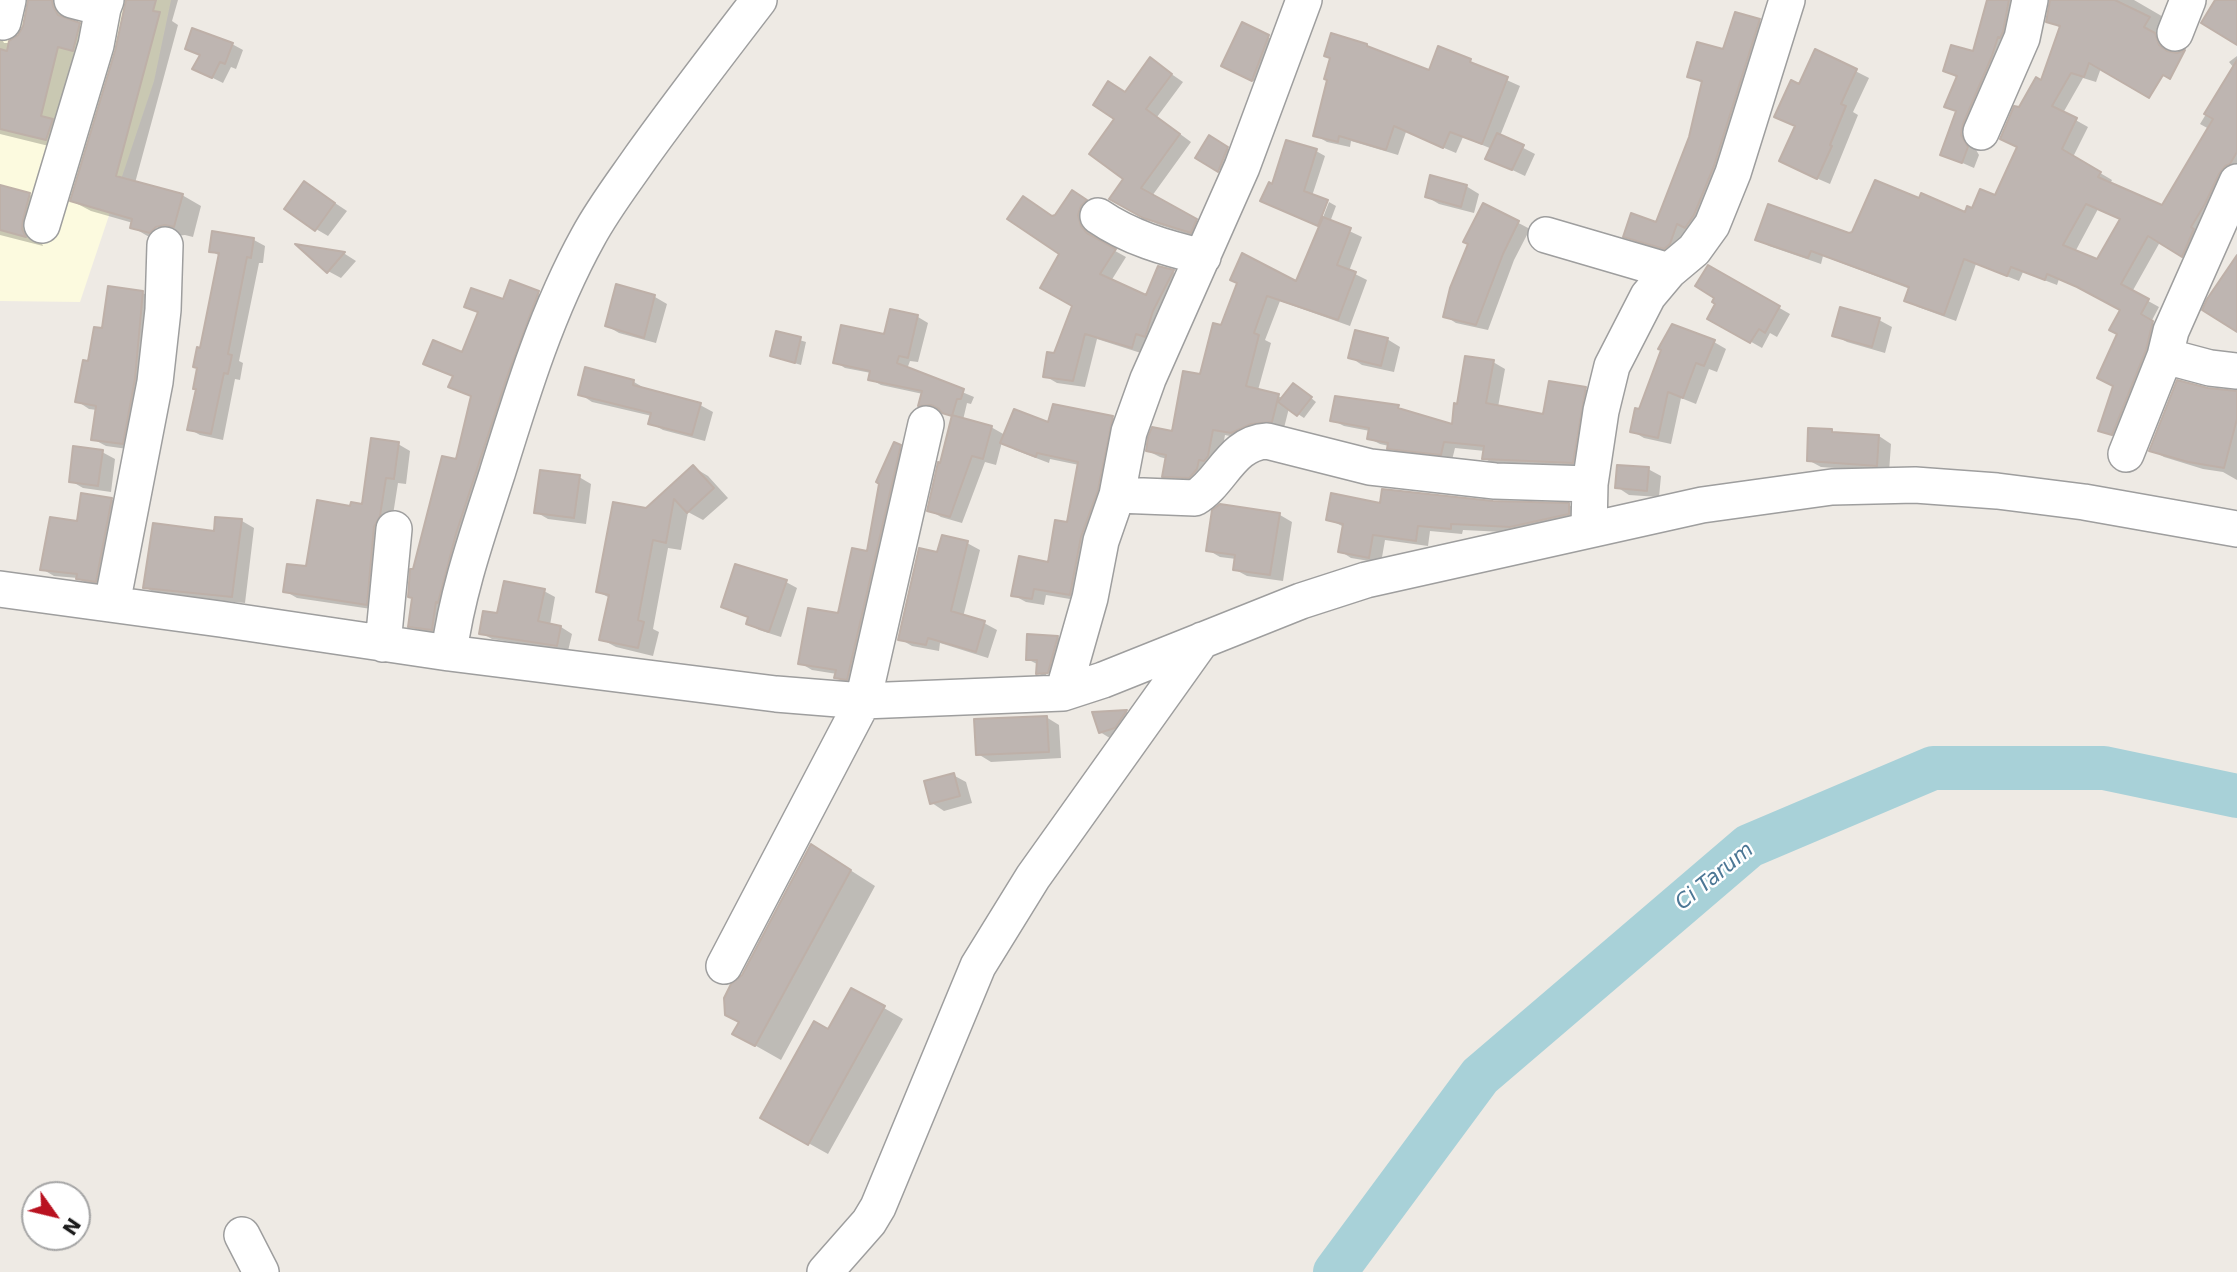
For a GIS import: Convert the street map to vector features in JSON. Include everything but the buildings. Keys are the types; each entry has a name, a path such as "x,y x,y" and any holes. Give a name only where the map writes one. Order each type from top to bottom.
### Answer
{"street":[{"path":"449,653 467,567 532,364 568,276 589,235 621,186 759,0"},
{"path":"1063,693 1090,598 1101,541 1116,495 1129,432 1148,379 1242,167 1304,0"},
{"path":"1589,529 1590,484 1601,411 1612,366 1648,296 1669,271 1694,250 1712,225 1734,173 1787,0"},
{"path":"1981,132 2022,38 2030,0"},
{"path":"2175,33 2188,0"},
{"path":"42,225 96,46 94,3"},
{"path":"2126,454 2165,356 2171,331 2237,182"},
{"path":"1098,216 1117,229 1163,247 1203,257"},
{"path":"1546,235 1669,271"},
{"path":"113,604 156,369 163,310 165,245"},
{"path":"2165,356 2210,368 2237,371"},
{"path":"724,966 863,701 926,424"},
{"path":"1116,495 1195,498 1245,446 1257,441 1267,441 1370,467 1495,481 1590,484"},
{"path":"0,589 449,653 776,694 863,701 1063,693 1103,680 1301,601 1366,580 1702,505 1832,487 1914,485 1997,491 2084,502 2237,529"},
{"path":"383,644 394,529"},
{"path":"825,1272 869,1223 878,1208 978,965 991,942 1033,877 1202,640"},
{"path":"242,1235 261,1272"}],"shaded area":[{"path":"0,0 171,0 154,81 80,302 0,301"}],"waterway":[{"name":"Ci Tarum","path":"1335,1272 1480,1076 1749,846 1933,768 2104,768 2237,796"}]}
